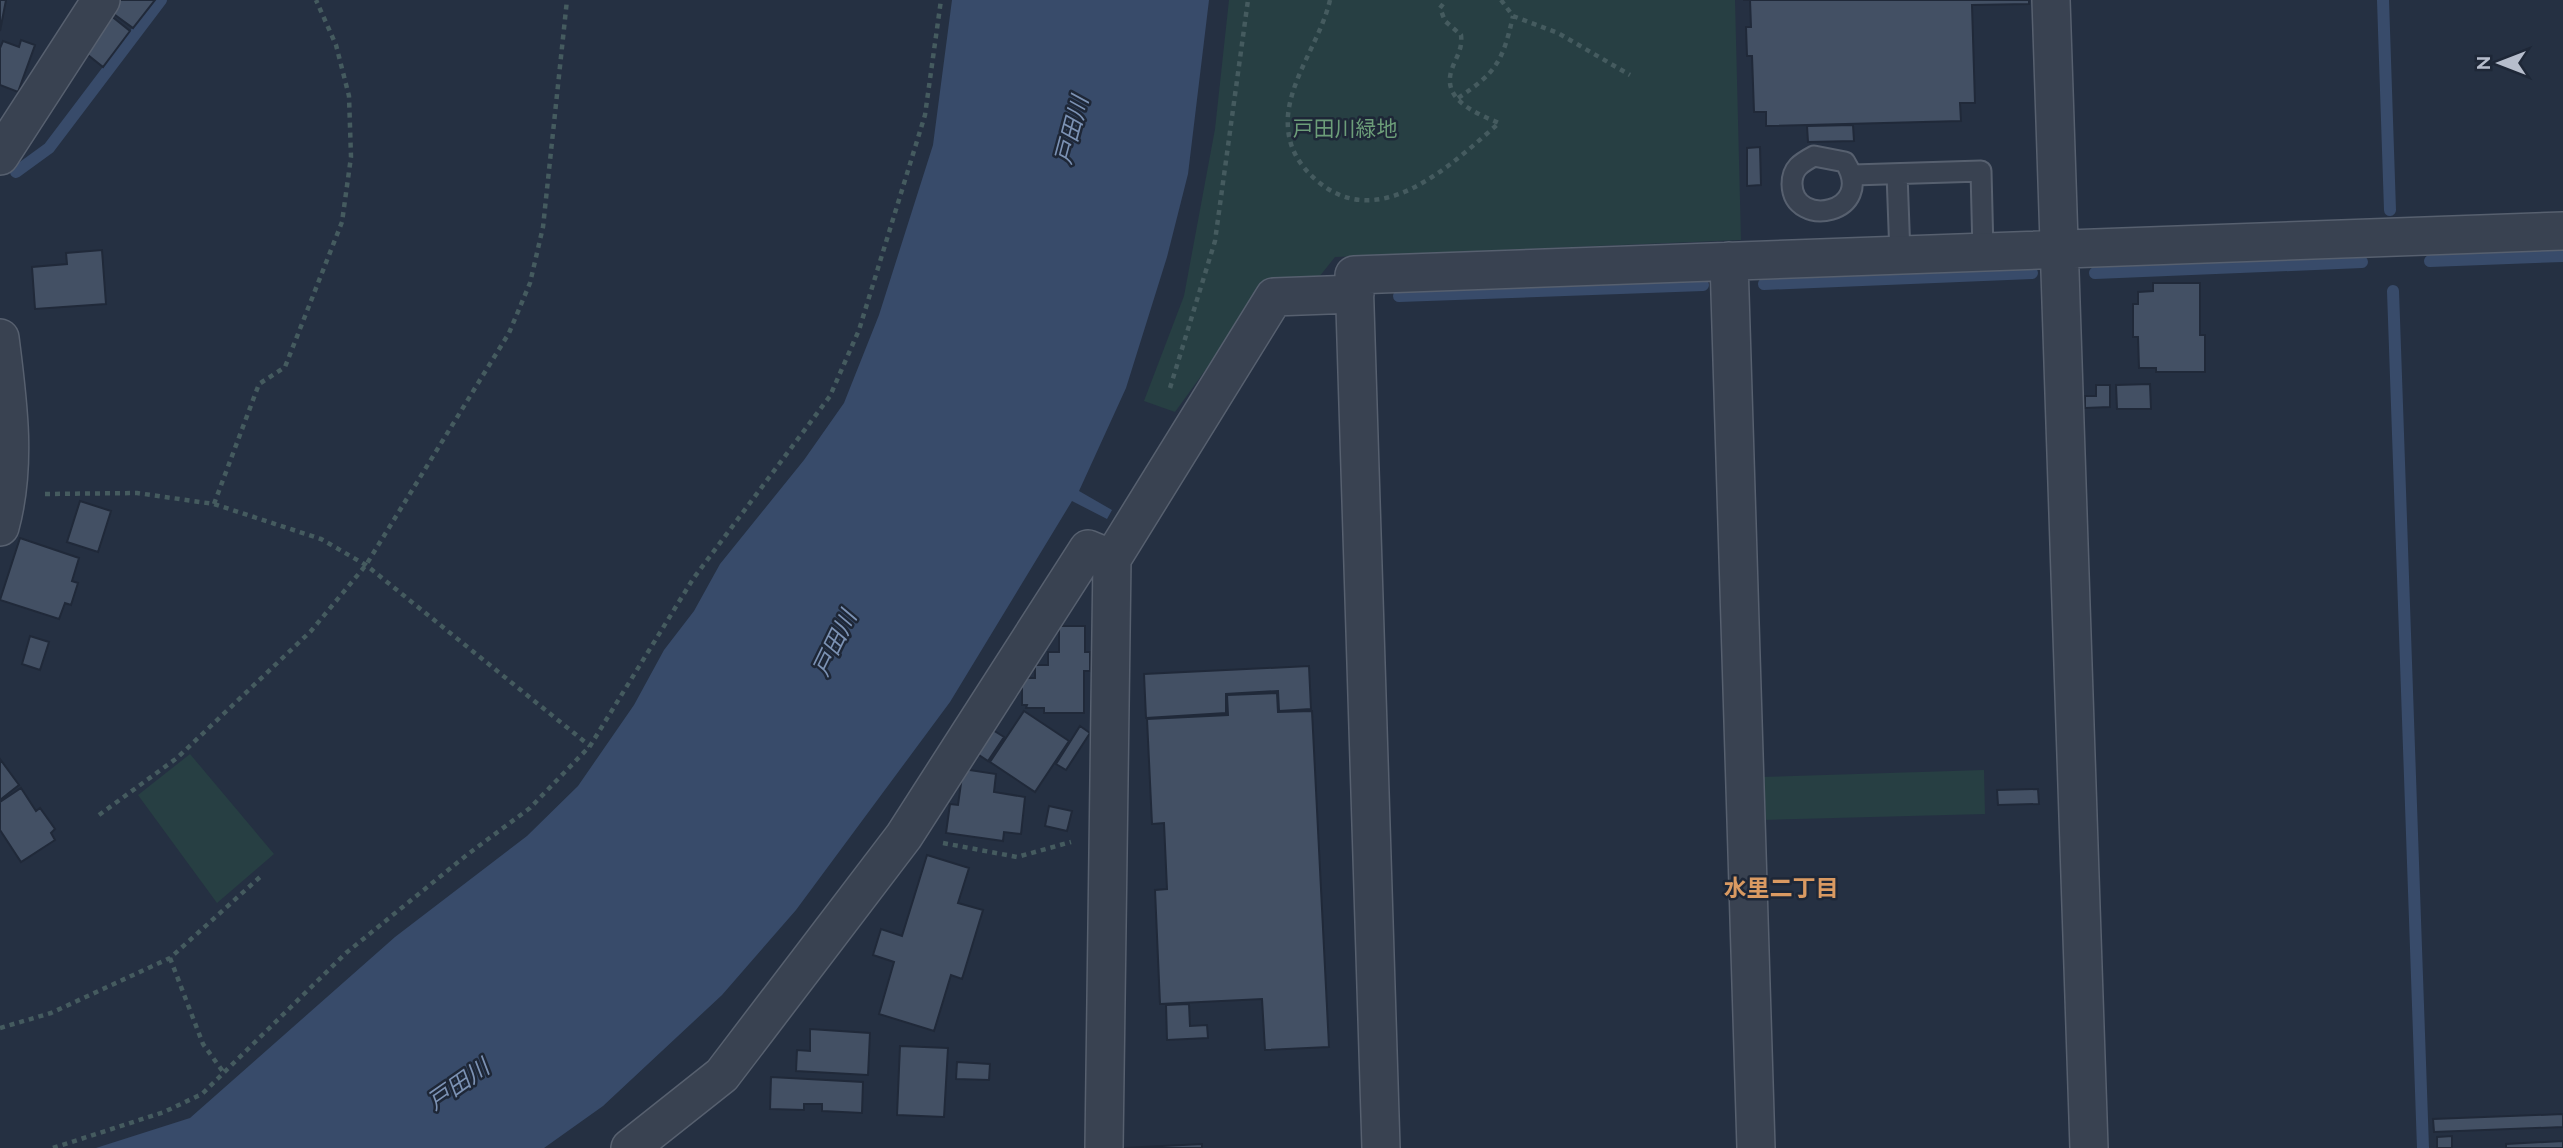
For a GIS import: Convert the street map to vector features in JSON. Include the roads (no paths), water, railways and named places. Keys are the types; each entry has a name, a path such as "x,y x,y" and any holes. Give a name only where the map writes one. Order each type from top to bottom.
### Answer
{"street":[{"path":"0,156 101,0"},
{"path":"2051,0 2089,1148"},
{"path":"1381,1148 1354,275 2563,231"},
{"path":"1730,261 1756,1148"},
{"path":"1104,1148 1112,559 1275,297 1355,294"},
{"path":"0,338 9,408 4,510"},
{"path":"629,1148 722,1075 904,836 1088,549 1112,559"}],"lane":[{"path":"1853,175 1981,171 1983,252"},
{"path":"1897,174 1900,255"}],"water":[{"name":"戸田川","path":"952,0 1209,0 1188,174 1167,257 1126,388 1079,491 1112,510 1107,519 1072,501 950,702 796,910 722,995 603,1106 544,1148 96,1148 190,1118 395,937 527,836 578,786 634,705 664,650 694,611 720,564 804,460 844,403 879,315 933,145"}],"waterway":[{"path":"16,172 49,148 161,0"},
{"path":"2383,0 2390,210"},
{"path":"2430,261 2563,256"},
{"path":"2095,273 2362,262"},
{"path":"1764,284 2032,273"},
{"path":"1399,296 1703,285"},
{"path":"2393,291 2423,1148"}],"district":[{"name":"水里二丁目","path":"1781,887"}],"park label":[{"name":"戸田川緑地","path":"1345,128"}]}
